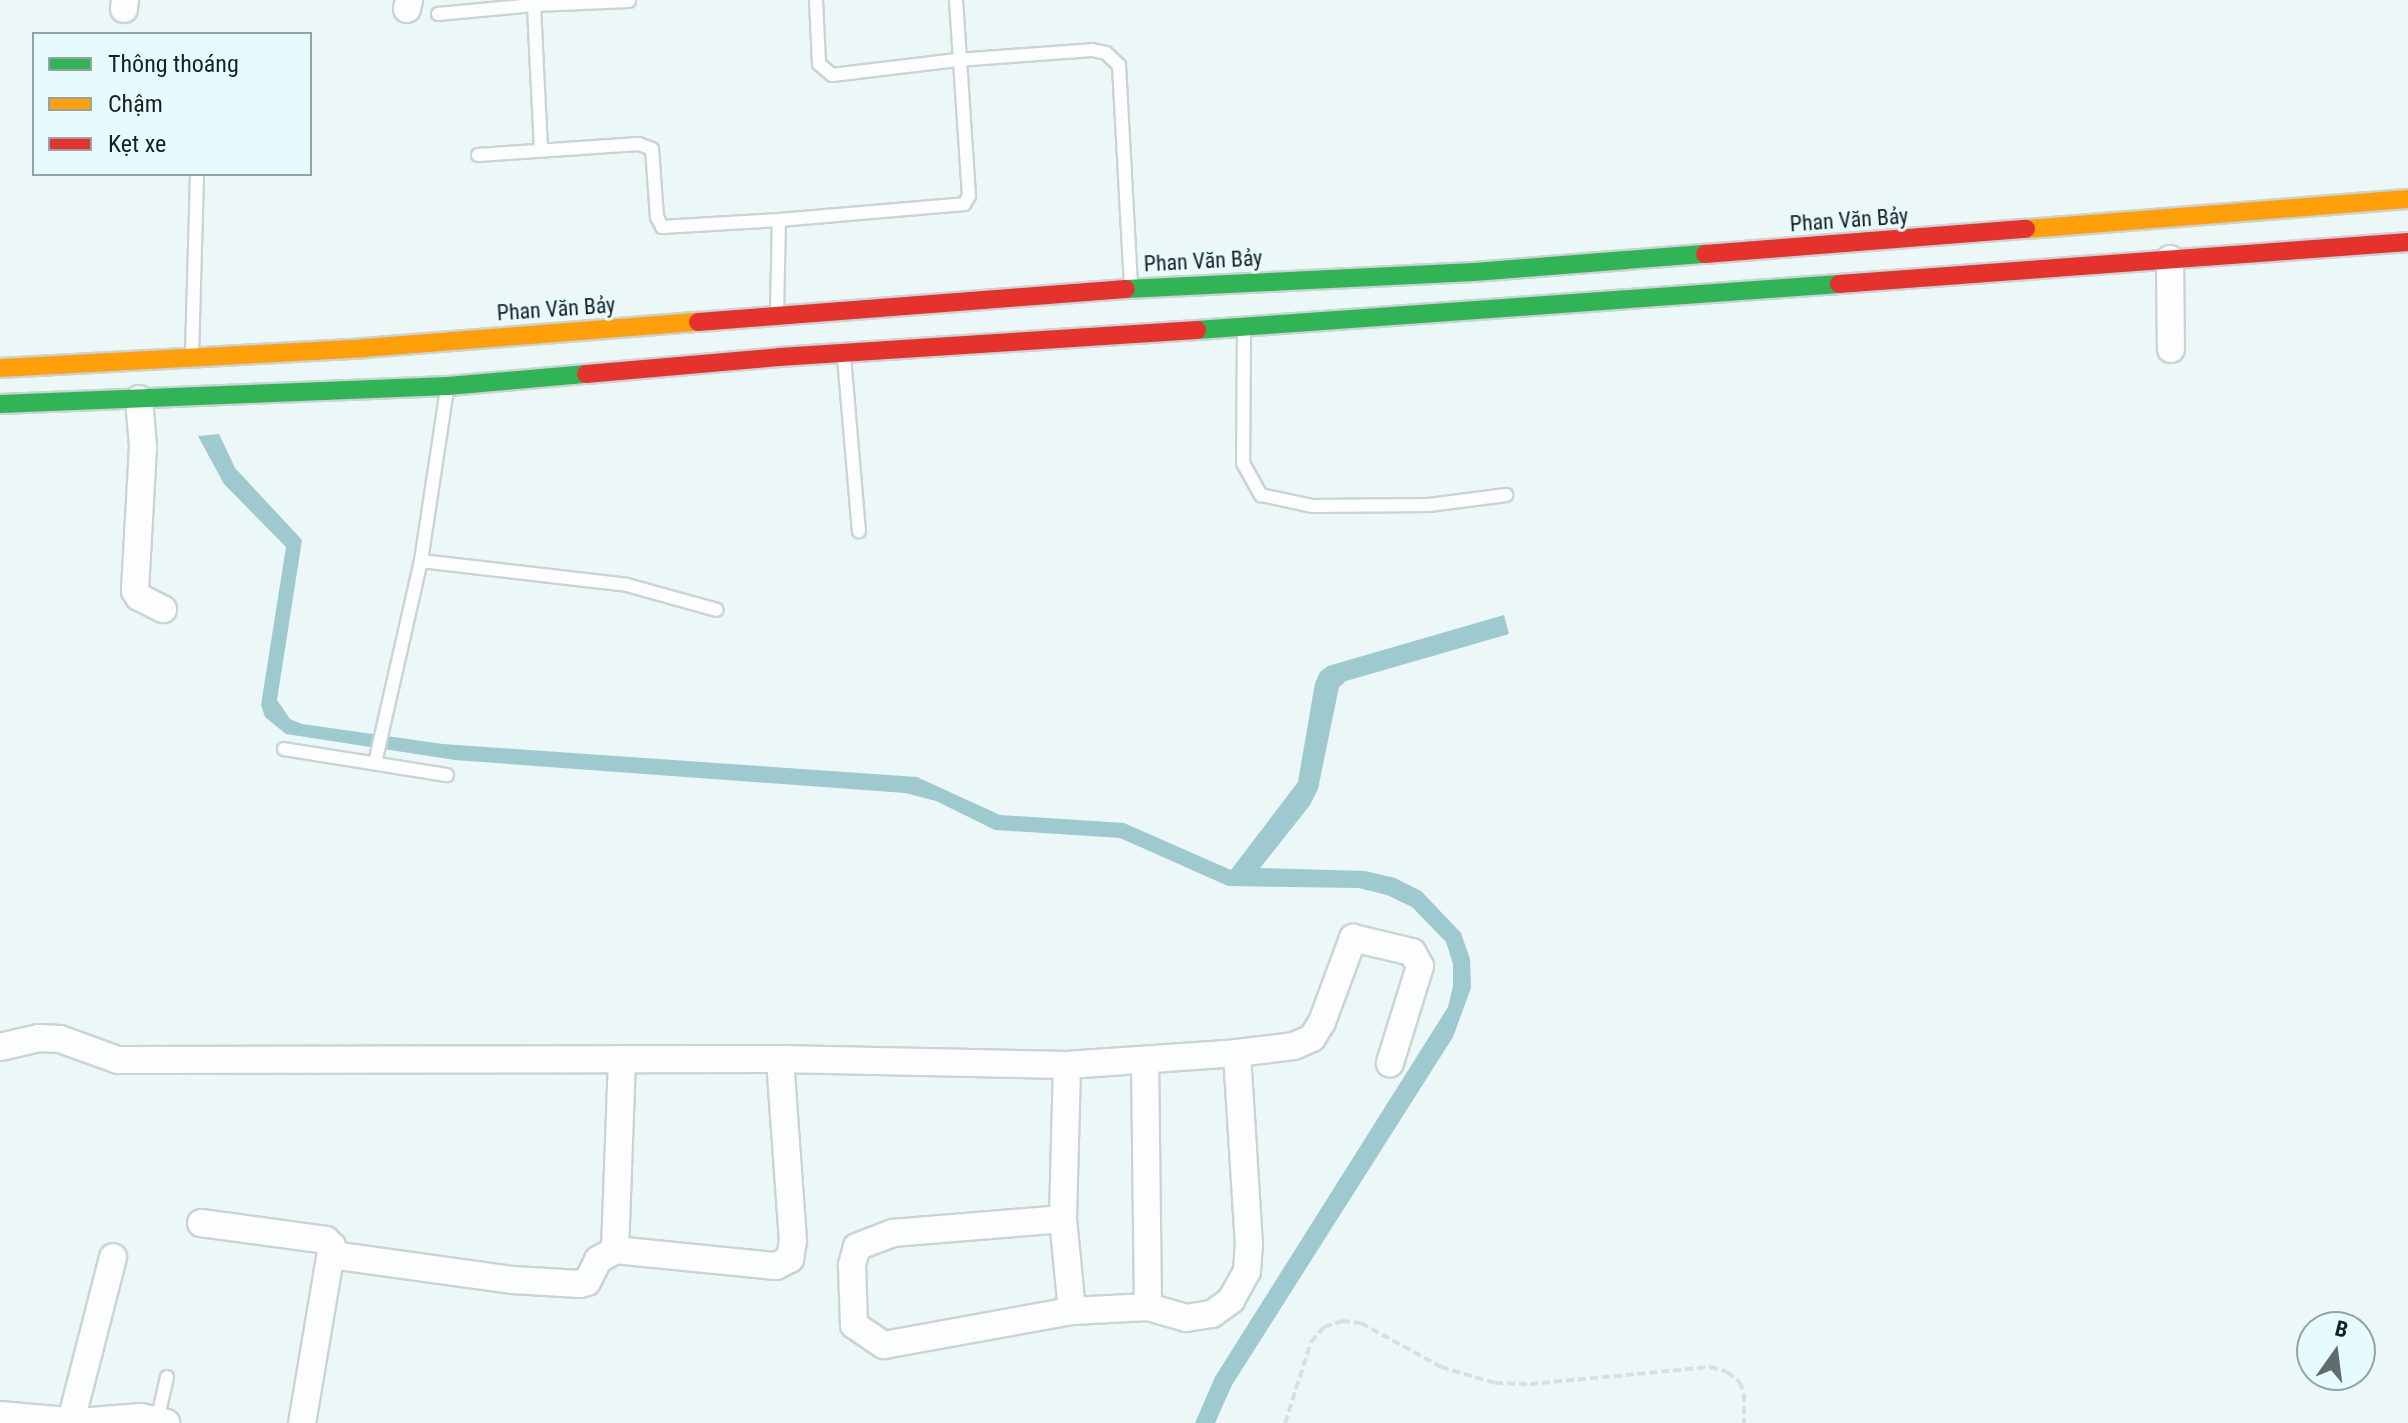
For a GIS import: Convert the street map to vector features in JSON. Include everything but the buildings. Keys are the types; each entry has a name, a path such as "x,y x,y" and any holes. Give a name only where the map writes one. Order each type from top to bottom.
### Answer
{"main road":[{"name":"Phan Văn Bảy","path":"0,404 448,386 1131,289 1505,269 2408,199"},
{"name":"Phan Văn Bảy","path":"0,368 192,357 778,337 844,353 2408,242"}],"street":[{"path":"2170,259 2171,349"},
{"path":"139,399 143,447 135,591 139,597 163,609"},
{"path":"0,1047 39,1038 60,1039 118,1060 780,1059 1067,1065 1237,1053 1294,1046 1312,1038 1322,1022 1353,938 1412,952 1420,966 1390,1063"},
{"path":"1063,1219 893,1233 857,1247 852,1265 854,1325 884,1345 1072,1311 1148,1307 1186,1318 1212,1314 1231,1300 1247,1271 1249,1245 1237,1053"},
{"path":"615,1250 622,1059"},
{"path":"332,1255 513,1280 580,1284 587,1282 598,1260 615,1250 776,1266 790,1259 793,1241 780,1059"},
{"path":"1145,1060 1148,1307"},
{"path":"1067,1065 1063,1219 1072,1311"},
{"path":"201,1223 326,1240 332,1246 302,1423"},
{"path":"71,1421 113,1257"},
{"path":"0,1415 71,1421 141,1417 162,1422"}],"lane":[{"path":"816,0 819,64 832,75 957,60 1092,50 1106,53 1119,65 1131,289"},
{"path":"478,155 625,144 652,149 657,217 662,227 964,204 969,196 957,60 956,0"},
{"path":"438,14 534,2 629,1"},
{"path":"534,2 541,150"},
{"path":"192,357 197,176"},
{"path":"778,337 779,220"},
{"path":"1244,327 1243,463 1261,495 1312,506 1429,505 1506,495"},
{"path":"844,353 859,531"},
{"path":"376,758 421,561 448,386"},
{"path":"421,561 627,585 717,610"},
{"path":"284,749 376,758 447,775"},
{"path":"162,1422 167,1377"}],"path":[{"path":"1285,1423 1311,1342 1324,1327 1342,1321 1361,1323 1441,1367 1495,1383 1530,1384 1710,1367 1727,1372 1740,1382 1744,1394 1744,1423"}],"water":[{"path":"219,434 235,468 302,540 277,700 290,719 302,724 443,744 917,777 1000,815 1124,823 1231,870 1298,782 1315,683 1320,672 1328,666 1504,615 1509,634 1346,681 1339,687 1318,789 1310,805 1260,868 1365,871 1395,878 1421,891 1461,933 1470,959 1471,988 1453,1037 1232,1385 1215,1423 1195,1423 1215,1377 1448,1007 1453,986 1453,964 1446,942 1412,907 1387,895 1359,888 1228,886 1120,838 995,830 936,801 905,793 455,760 286,734 265,717 261,705 286,547 224,484 198,436"}],"traffic: fast":[{"path":"1126,289 1474,272 1705,254"},
{"path":"1197,330 1839,284"},
{"path":"0,404 448,386 586,374"}],"traffic: slow":[{"path":"2026,229 2408,199"},
{"path":"0,368 364,348 698,322"}],"traffic: jam":[{"path":"1705,254 2026,229"},
{"path":"1839,284 2408,242"},
{"path":"698,322 1126,289"},
{"path":"586,374 779,357 1197,330"}]}
